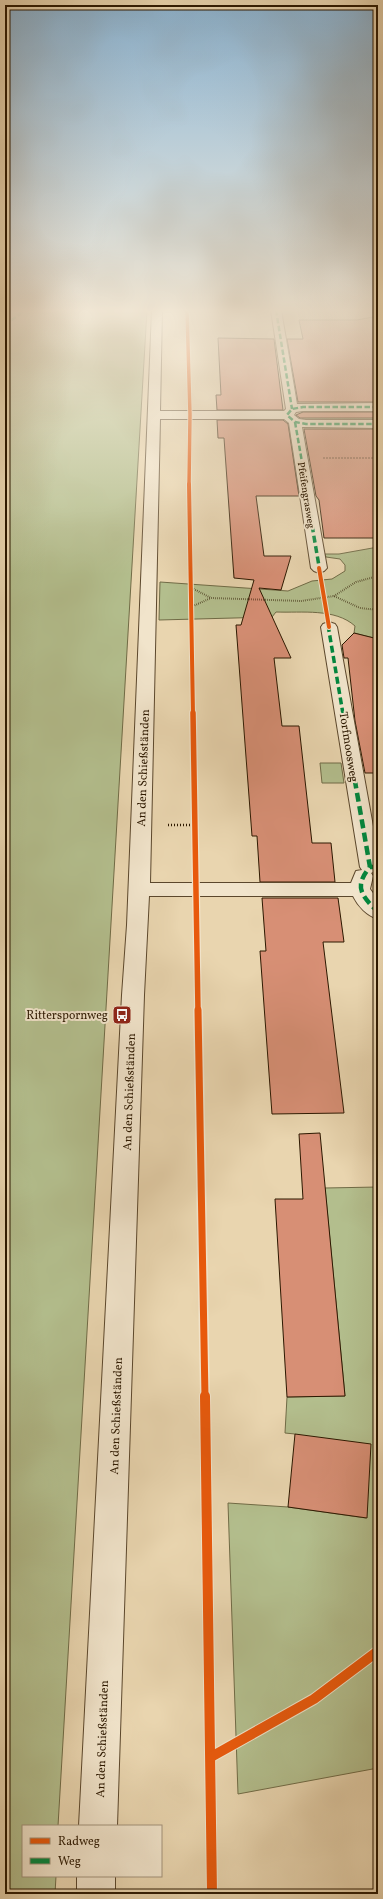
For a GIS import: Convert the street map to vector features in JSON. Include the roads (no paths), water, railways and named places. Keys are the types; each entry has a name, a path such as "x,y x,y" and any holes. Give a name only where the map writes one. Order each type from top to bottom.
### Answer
{"street":[{"name":"An den Schießständen","path":"98,1825 139,890 155,399"},
{"name":"Pfeifengrasweg","path":"289,399 301,458 319,568"},
{"path":"291,416 303,407 378,407"},
{"path":"155,415 291,416 378,424"},
{"name":"Torfmoosweg","path":"329,627 374,867"},
{"path":"374,867 362,876 360,889 365,899 378,912"},
{"path":"139,890 360,889"},
{"path":"96,1877 96,1894"}],"place":[{"name":"Ritterspornweg","path":"122,1015"}]}
